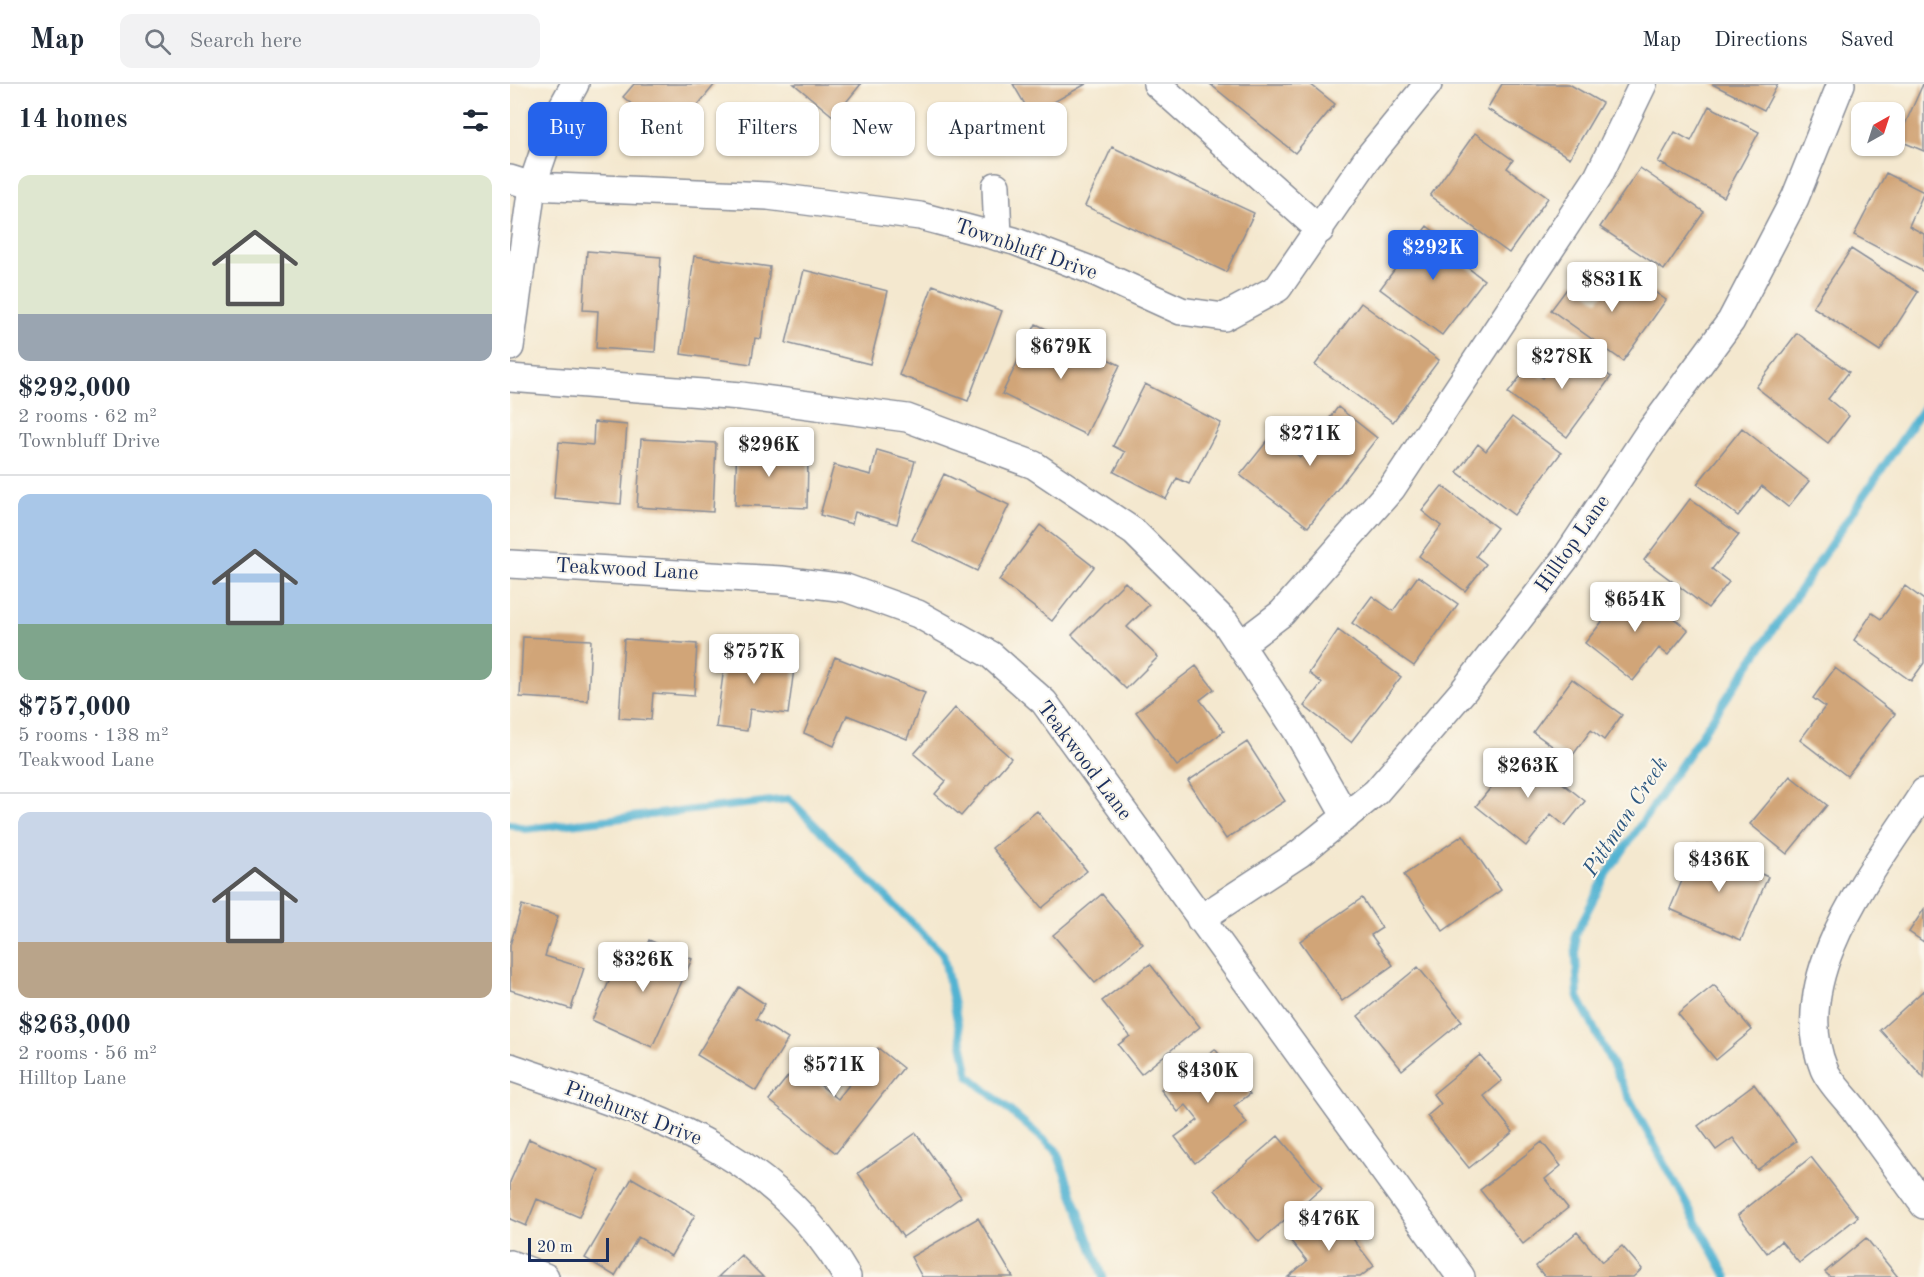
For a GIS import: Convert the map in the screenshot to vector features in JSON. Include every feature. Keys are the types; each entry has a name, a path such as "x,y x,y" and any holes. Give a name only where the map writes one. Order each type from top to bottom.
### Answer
{"street":[{"path":"510,347 521,183 575,84"},
{"path":"1157,84 1320,230"},
{"name":"Townbluff Drive","path":"521,183 768,196 920,216 998,237 1093,271 1181,311 1224,317 1278,288 1367,159 1428,84"},
{"path":"1240,645 1282,613 1392,488 1598,177 1643,84"},
{"name":"Hilltop Lane","path":"1200,919 1299,854 1376,792 1478,671 1565,559 1648,434 1731,321 1795,198 1841,84"},
{"path":"996,186 998,237"},
{"path":"510,378 741,396 907,418 1034,465 1134,532 1225,622 1297,731 1346,817"},
{"name":"Teakwood Lane","path":"510,564 781,580 846,588 918,615 991,656 1044,702 1461,1277"},
{"path":"1924,792 1855,901 1826,955 1817,993 1816,1031 1824,1069 1924,1205"},
{"name":"Pinehurst Drive","path":"510,1067 658,1120 707,1142 776,1190 812,1224 847,1277"},
{"path":"510,1264 545,1277"}],"building":[{"path":"634,84 715,84 700,102 629,102 623,97"},
{"path":"794,84 861,84 846,102 831,102 831,115 819,105 819,102 816,102"},
{"path":"1013,84 1086,84 1054,102 1023,102"},
{"path":"1210,84 1310,84 1335,104 1295,153"},
{"path":"1502,84 1569,84 1602,103 1570,158 1487,109"},
{"path":"1712,84 1778,84 1764,110"},
{"path":"1924,84 1924,151 1905,143 1905,124"},
{"path":"1709,106 1759,132 1724,197 1658,162 1675,132 1691,141"},
{"path":"1475,133 1513,160 1507,168 1548,198 1509,253 1430,196"},
{"path":"1112,147 1254,213 1226,272 1085,206"},
{"path":"1640,168 1704,212 1664,270 1600,227"},
{"path":"1886,173 1924,192 1909,226 1924,234 1924,272 1854,235"},
{"path":"1427,226 1468,257 1463,264 1484,280 1442,335 1380,289"},
{"path":"1851,249 1918,292 1880,351 1813,307"},
{"path":"587,251 661,257 655,352 596,348 598,311 583,310"},
{"path":"694,256 770,267 761,339 755,338 751,364 681,354"},
{"path":"1621,268 1666,300 1623,361 1551,310 1572,282 1598,301"},
{"path":"804,270 888,291 870,364 786,343"},
{"path":"933,285 1002,311 968,401 899,375"},
{"path":"1361,303 1439,360 1393,422 1315,365"},
{"path":"1036,324 1120,365 1086,435 1002,394"},
{"path":"1797,333 1849,372 1828,399 1849,416 1828,443 1756,387"},
{"path":"1568,345 1611,377 1567,437 1508,393 1528,366 1543,378"},
{"path":"1145,384 1221,423 1189,484 1177,478 1166,499 1114,472 1125,452 1113,446"},
{"path":"1338,407 1377,438 1308,527 1240,475 1272,435 1300,457"},
{"path":"1512,417 1561,453 1514,515 1457,472 1478,444 1486,451"},
{"path":"594,422 627,425 621,504 554,498 559,442 593,445"},
{"path":"1742,428 1809,481 1788,507 1762,486 1738,516 1697,484"},
{"path":"641,439 716,443 713,512 637,507"},
{"path":"737,440 767,441 767,459 808,461 807,508 735,505"},
{"path":"877,450 915,461 897,524 855,512 852,524 820,515 834,465 871,475"},
{"path":"944,474 1009,505 977,571 912,540"},
{"path":"1442,486 1497,528 1476,556 1486,564 1465,591 1419,556 1441,526 1422,511"},
{"path":"1690,499 1739,535 1712,569 1729,582 1708,608 1644,560"},
{"path":"1040,525 1094,567 1052,621 999,580"},
{"path":"1418,576 1458,604 1414,666 1352,623 1372,596 1393,611"},
{"path":"1125,582 1149,605 1127,627 1158,657 1126,689 1072,635"},
{"path":"1632,584 1688,630 1668,655 1659,648 1633,681 1585,643"},
{"path":"1905,586 1924,600 1924,663 1911,681 1854,640 1872,613 1881,619"},
{"path":"1338,630 1401,677 1351,742 1304,706 1322,683 1309,673"},
{"path":"523,637 591,640 588,701 520,697"},
{"path":"624,639 697,644 694,696 653,693 651,720 619,718"},
{"path":"727,645 796,654 788,714 750,709 747,731 716,727"},
{"path":"835,657 925,693 907,739 847,715 834,746 804,733"},
{"path":"1196,666 1214,689 1200,700 1224,731 1177,766 1136,712"},
{"path":"1835,668 1895,714 1847,776 1800,740 1825,707 1813,698"},
{"path":"1572,679 1622,715 1604,740 1591,730 1570,759 1533,732"},
{"path":"955,708 1011,758 961,816 935,794 946,781 914,754"},
{"path":"1247,742 1285,801 1226,839 1188,781"},
{"path":"1521,750 1585,801 1565,826 1551,814 1526,846 1476,806"},
{"path":"1790,776 1827,805 1787,854 1750,824"},
{"path":"1037,811 1087,871 1042,908 992,848"},
{"path":"1463,835 1501,890 1443,931 1404,875"},
{"path":"1697,845 1768,877 1741,940 1670,909"},
{"path":"1102,894 1143,944 1095,983 1053,935"},
{"path":"1362,898 1382,928 1371,935 1393,965 1342,1001 1300,941"},
{"path":"522,905 558,916 545,956 584,968 571,1009 510,990 510,945"},
{"path":"1924,909 1924,942 1909,932"},
{"path":"649,940 692,959 652,1047 592,1020 619,959 637,967"},
{"path":"1150,964 1200,1027 1141,1074 1118,1045 1130,1036 1102,1001"},
{"path":"1418,967 1462,1021 1402,1070 1358,1016"},
{"path":"1714,985 1752,1030 1716,1060 1678,1014"},
{"path":"739,987 765,1004 756,1019 788,1039 756,1091 697,1055"},
{"path":"1924,990 1924,1078 1880,1030"},
{"path":"878,1048 903,1068 836,1153 769,1100 806,1054 830,1073 820,1085 838,1099"},
{"path":"1215,1049 1250,1094 1234,1106 1247,1123 1195,1163 1175,1137 1198,1120 1186,1105 1178,1112 1161,1090"},
{"path":"1480,1055 1502,1081 1484,1096 1513,1132 1469,1168 1427,1116 1441,1104 1433,1094"},
{"path":"1754,1084 1796,1141 1757,1170 1733,1138 1716,1150 1698,1126"},
{"path":"916,1133 961,1197 903,1237 858,1173"},
{"path":"1278,1136 1322,1188 1259,1242 1215,1190"},
{"path":"529,1139 599,1170 579,1217 537,1199 526,1226 510,1219 510,1182"},
{"path":"1542,1142 1561,1166 1545,1179 1568,1208 1523,1244 1480,1190"},
{"path":"1811,1157 1858,1217 1799,1263 1781,1241 1767,1253 1738,1215"},
{"path":"632,1178 695,1215 671,1256 638,1237 615,1276 585,1258"},
{"path":"1321,1215 1332,1228 1340,1222 1374,1266 1360,1277 1288,1277 1307,1261 1290,1240"},
{"path":"978,1218 1013,1277 922,1277 911,1257"},
{"path":"1577,1232 1602,1262 1622,1246 1642,1269 1633,1277 1545,1277 1536,1266"},
{"path":"1866,1238 1898,1277 1830,1277 1825,1272"},
{"path":"741,1255 763,1277 718,1277"}],"waterway":[{"name":"Pittman Creek","path":"1727,1277 1638,1115 1578,997 1575,935 1605,877 1924,407"},
{"path":"510,824 525,829 789,799 943,954 969,1076 1056,1150 1103,1277"}]}
